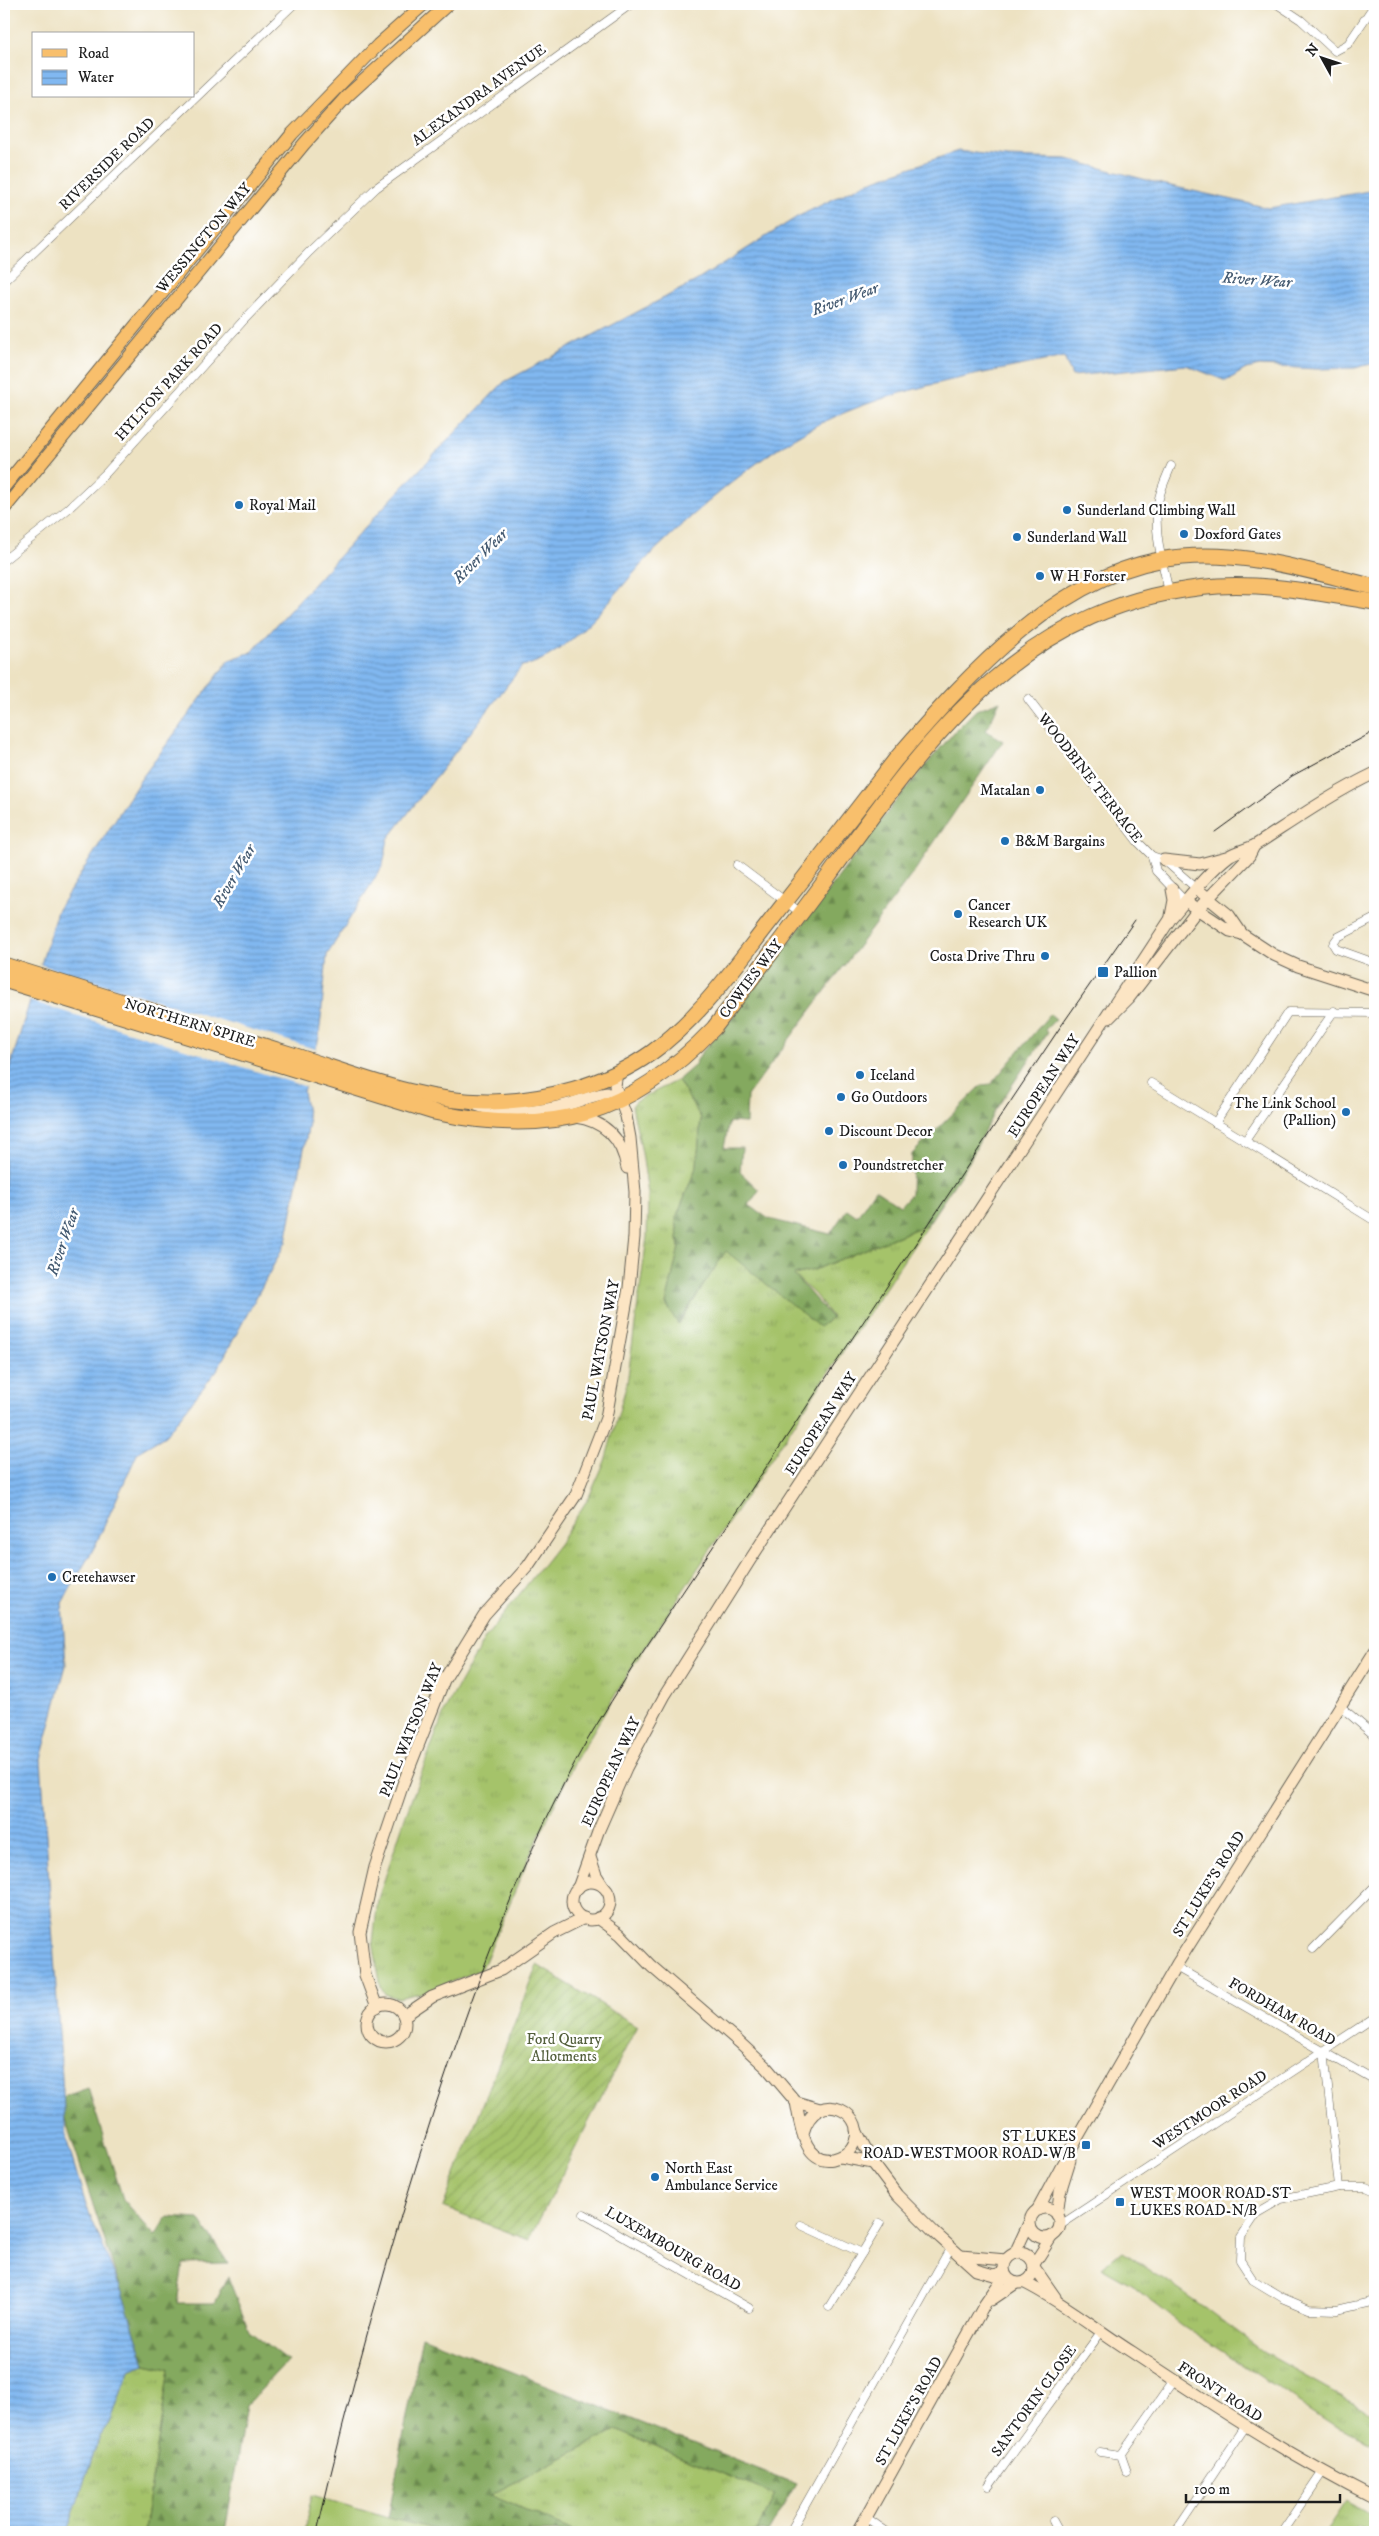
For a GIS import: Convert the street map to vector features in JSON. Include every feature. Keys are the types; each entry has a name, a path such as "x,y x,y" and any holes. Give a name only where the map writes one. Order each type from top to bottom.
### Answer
{"highway":[{"path":"1163,559 1182,557 1239,558 1295,567 1375,587"},
{"name":"COWIES WAY","path":"375,1088 461,1100 489,1102 524,1099 584,1086 617,1072 649,1055 679,1031 721,986 896,760 926,724 992,657 1053,607 1084,588 1116,574 1163,559"},
{"name":"COWIES WAY","path":"375,1088 442,1114 492,1123 537,1123 569,1117 620,1100 660,1076 696,1047 714,1028 858,834 947,724 994,677 1032,649 1081,620 1135,601 1169,592 1219,586 1250,585 1291,589 1375,602"},
{"name":"NORTHERN SPIRE","path":"4,965 375,1088"},
{"name":"NORTHERN SPIRE","path":"4,980 375,1088"}],"main road":[{"name":"WESSINGTON WAY","path":"4,487 292,134 378,45 424,4"},
{"name":"WESSINGTON WAY","path":"4,509 304,144 348,96 448,4"}],"street":[{"name":"RIVERSIDE ROAD","path":"4,281 294,4"},
{"name":"ALEXANDRA AVENUE","path":"348,214 407,164 631,4"},
{"path":"1278,4 1308,26 1335,51 1348,44 1375,4"},
{"name":"HYLTON PARK ROAD","path":"4,560 68,509 106,473 243,320 348,214"},
{"path":"1169,592 1157,506 1171,466"},
{"name":"WOODBINE TERRACE","path":"1028,699 1138,842 1152,856 1164,860 1196,888"},
{"path":"1164,860 1200,864 1229,856 1241,849 1254,846 1324,800 1375,773"},
{"name":"EUROPEAN WAY","path":"1104,1022 1129,998 1197,910 1249,856 1254,846"},
{"name":"WOODBINE TERRACE","path":"1152,856 1156,871 1185,901"},
{"name":"EUROPEAN WAY","path":"578,1888 598,1832 626,1768 665,1695 756,1552 1104,1022 1124,987 1171,918 1196,888 1229,856"},
{"path":"737,865 801,913"},
{"path":"1196,888 1229,914 1242,934"},
{"path":"1171,918 1174,900 1172,889"},
{"path":"1185,901 1230,931 1242,934 1274,955 1298,966 1375,991"},
{"path":"1375,918 1338,937 1333,944 1336,949 1375,963"},
{"path":"1245,1141 1334,1011"},
{"path":"1215,1122 1288,1012 1334,1011 1375,1013"},
{"name":"PAUL WATSON WAY","path":"377,2007 365,1975 360,1932 375,1867 403,1784 444,1680 484,1615 528,1566 576,1495 606,1418 629,1288 635,1204 630,1138 615,1086 617,1072"},
{"path":"1151,1083 1375,1221"},
{"path":"461,1100 490,1110 512,1111 551,1108 606,1092 620,1100"},
{"name":"PAUL WATSON WAY","path":"569,1117 589,1120 607,1130 620,1142 635,1204"},
{"name":"ST LUKE'S ROAD","path":"1038,2209 1176,1966 1375,1651"},
{"path":"1340,1706 1375,1736"},
{"path":"590,1857 596,1876 610,1900 608,1909 598,1918"},
{"path":"584,1918 574,1908 573,1896 578,1888 588,1882 603,1886"},
{"path":"1313,1949 1375,1886"},
{"path":"554,1933 574,1908"},
{"path":"608,1909 620,1934"},
{"path":"404,2016 432,1997 501,1970 554,1933 584,1918 598,1918 620,1934 651,1966 767,2068 796,2102 803,2133 810,2150 820,2158 828,2160 841,2157 873,2164"},
{"name":"FORDHAM ROAD","path":"1176,1966 1375,2081"},
{"path":"383,2005 395,2006 404,2016 405,2025 399,2037 394,2041 384,2042 372,2036 368,2025 370,2015 377,2007 383,2005"},
{"name":"WESTMOOR ROAD","path":"1058,2220 1375,2017"},
{"path":"1324,2051 1339,2187"},
{"path":"796,2102 820,2109 833,2107 847,2112 853,2120 873,2164 897,2194 976,2270 985,2274 1005,2274 1056,2299"},
{"path":"803,2133 806,2121 820,2109"},
{"path":"841,2157 852,2147 856,2130"},
{"name":"ST LUKE'S ROAD","path":"1058,2220 1067,2168 1078,2139"},
{"path":"1375,2191 1366,2187 1339,2187 1281,2199 1257,2213 1241,2237 1240,2260 1254,2280 1282,2298 1309,2309 1337,2310 1375,2301"},
{"path":"1020,2283 1033,2276 1034,2266 1052,2236 1058,2220 1050,2209 1038,2209 1030,2218 1030,2229 1036,2236 1044,2238 1052,2236"},
{"name":"LUXEMBOURG ROAD","path":"584,2214 749,2308"},
{"path":"829,2307 880,2223"},
{"path":"1005,2274 1011,2256 1030,2223"},
{"path":"801,2225 862,2253"},
{"path":"790,2532 951,2247"},
{"path":"962,2256 1011,2256 1026,2254 1056,2299"},
{"name":"ST LUKE'S ROAD","path":"858,2532 985,2304 1005,2274"},
{"name":"ST LUKE'S ROAD","path":"985,2304 1020,2283"},
{"name":"FRONT ROAD","path":"1056,2299 1101,2332 1245,2427 1322,2472 1375,2499"},
{"name":"SANTORIN CLOSE","path":"989,2486 1101,2332"},
{"path":"1121,2456 1174,2380"},
{"path":"1175,2532 1245,2427"},
{"path":"1100,2452 1121,2456"},
{"path":"1121,2456 1127,2472"},
{"path":"1282,2532 1322,2472"},
{"path":"866,2518 887,2532"},
{"path":"1053,2521 1059,2532"}],"green space":[{"path":"1000,701 986,731 1003,741 916,869 747,1096 746,1123 729,1122 724,1148 742,1148 740,1172 759,1190 749,1205 769,1219 830,1234 847,1209 857,1216 875,1189 900,1206 911,1194 912,1154 982,1085 991,1084 1050,1014 1056,1019 1045,1030 1048,1032 994,1112 969,1162 928,1224 814,1270 794,1275 832,1318 819,1327 726,1251 678,1324 666,1304 679,1247 676,1218 697,1165 701,1118 678,1080 694,1066 701,1053 727,1024 899,797 955,731 976,710"},
{"path":"678,1080 701,1118 697,1165 676,1218 679,1247 666,1304 679,1324 726,1250 819,1326 832,1317 815,1295 794,1275 814,1270 928,1224 634,1664 574,1763 531,1853 482,1969 430,1991 398,1998 386,1995 381,1988 373,1942 378,1899 406,1814 445,1710 485,1638 559,1544 589,1497 605,1461 627,1383 647,1237 648,1194 632,1106 636,1101"},
{"name":"Ford Quarry Allotments","path":"537,1965 637,2026 529,2240 443,2207"},
{"path":"88,2088 123,2199 155,2236 168,2217 199,2219 228,2263 183,2264 177,2303 215,2303 228,2277 249,2331 288,2361 246,2406 225,2532 144,2532 169,2369 145,2364 64,2116 63,2097"},
{"path":"1122,2251 1201,2305 1265,2353 1375,2414 1375,2444 1335,2426 1182,2325 1131,2285 1101,2268"},
{"path":"422,2336 796,2484 768,2532 757,2532 775,2495 616,2430 490,2495 576,2532 445,2532 388,2518"},
{"path":"145,2364 169,2369 144,2532 67,2532 99,2438 110,2423 129,2370"},
{"path":"616,2430 775,2495 757,2532 576,2532 490,2495"},
{"path":"312,2495 388,2518 445,2532 304,2532"},
{"path":"1346,2501 1375,2516 1375,2532 1358,2526 1353,2532 1325,2532"}],"water":[{"name":"River Wear","path":"958,151 1007,157 1067,159 1162,184 1269,208 1375,190 1375,363 1355,368 1317,369 1260,366 1246,369 1226,381 1186,365 1072,376 1064,357 914,389 877,400 807,430 775,450 696,513 651,554 609,602 575,636 540,661 522,666 388,839 383,865 327,955 319,1038 303,1092 309,1123 286,1242 217,1370 165,1436 138,1452 95,1546 62,1603 66,1665 41,1759 66,2138 86,2205 123,2295 145,2364 129,2370 110,2423 99,2438 67,2532 4,2532 4,1087 57,911 141,779 229,660 252,652 378,513 504,382 696,281 797,217 866,183"}],"pier":[{"path":"38,964 318,1050 307,1087 27,1000"}],"tram line":[{"path":"1215,832 1292,776 1375,731"},
{"path":"317,2532 371,2320 434,2110 496,1934 553,1806 581,1751 634,1665 1059,1029 1135,920"}],"place":[{"name":"Royal Mail","path":"239,505"},
{"name":"Sunderland Climbing Wall","path":"1067,510"},
{"name":"Doxford Gates","path":"1184,534"},
{"name":"Sunderland Wall","path":"1017,537"},
{"name":"W H Forster","path":"1040,576"},
{"name":"Matalan","path":"1040,790"},
{"name":"B&M Bargains","path":"1005,841"},
{"name":"Cancer Research UK","path":"958,914"},
{"name":"Costa Drive Thru","path":"1045,956"},
{"name":"Pallion","path":"1103,972"},
{"name":"Iceland","path":"860,1075"},
{"name":"Go Outdoors","path":"841,1097"},
{"name":"The Link School (Pallion)","path":"1346,1112"},
{"name":"Discount Decor","path":"829,1131"},
{"name":"Poundstretcher","path":"843,1165"},
{"name":"Cretehawser","path":"52,1577"},
{"name":"ST LUKES ROAD-WESTMOOR ROAD-W/B","path":"1086,2145"},
{"name":"North East Ambulance Service","path":"655,2177"},
{"name":"WEST MOOR ROAD-ST LUKES ROAD-N/B","path":"1120,2202"}]}
